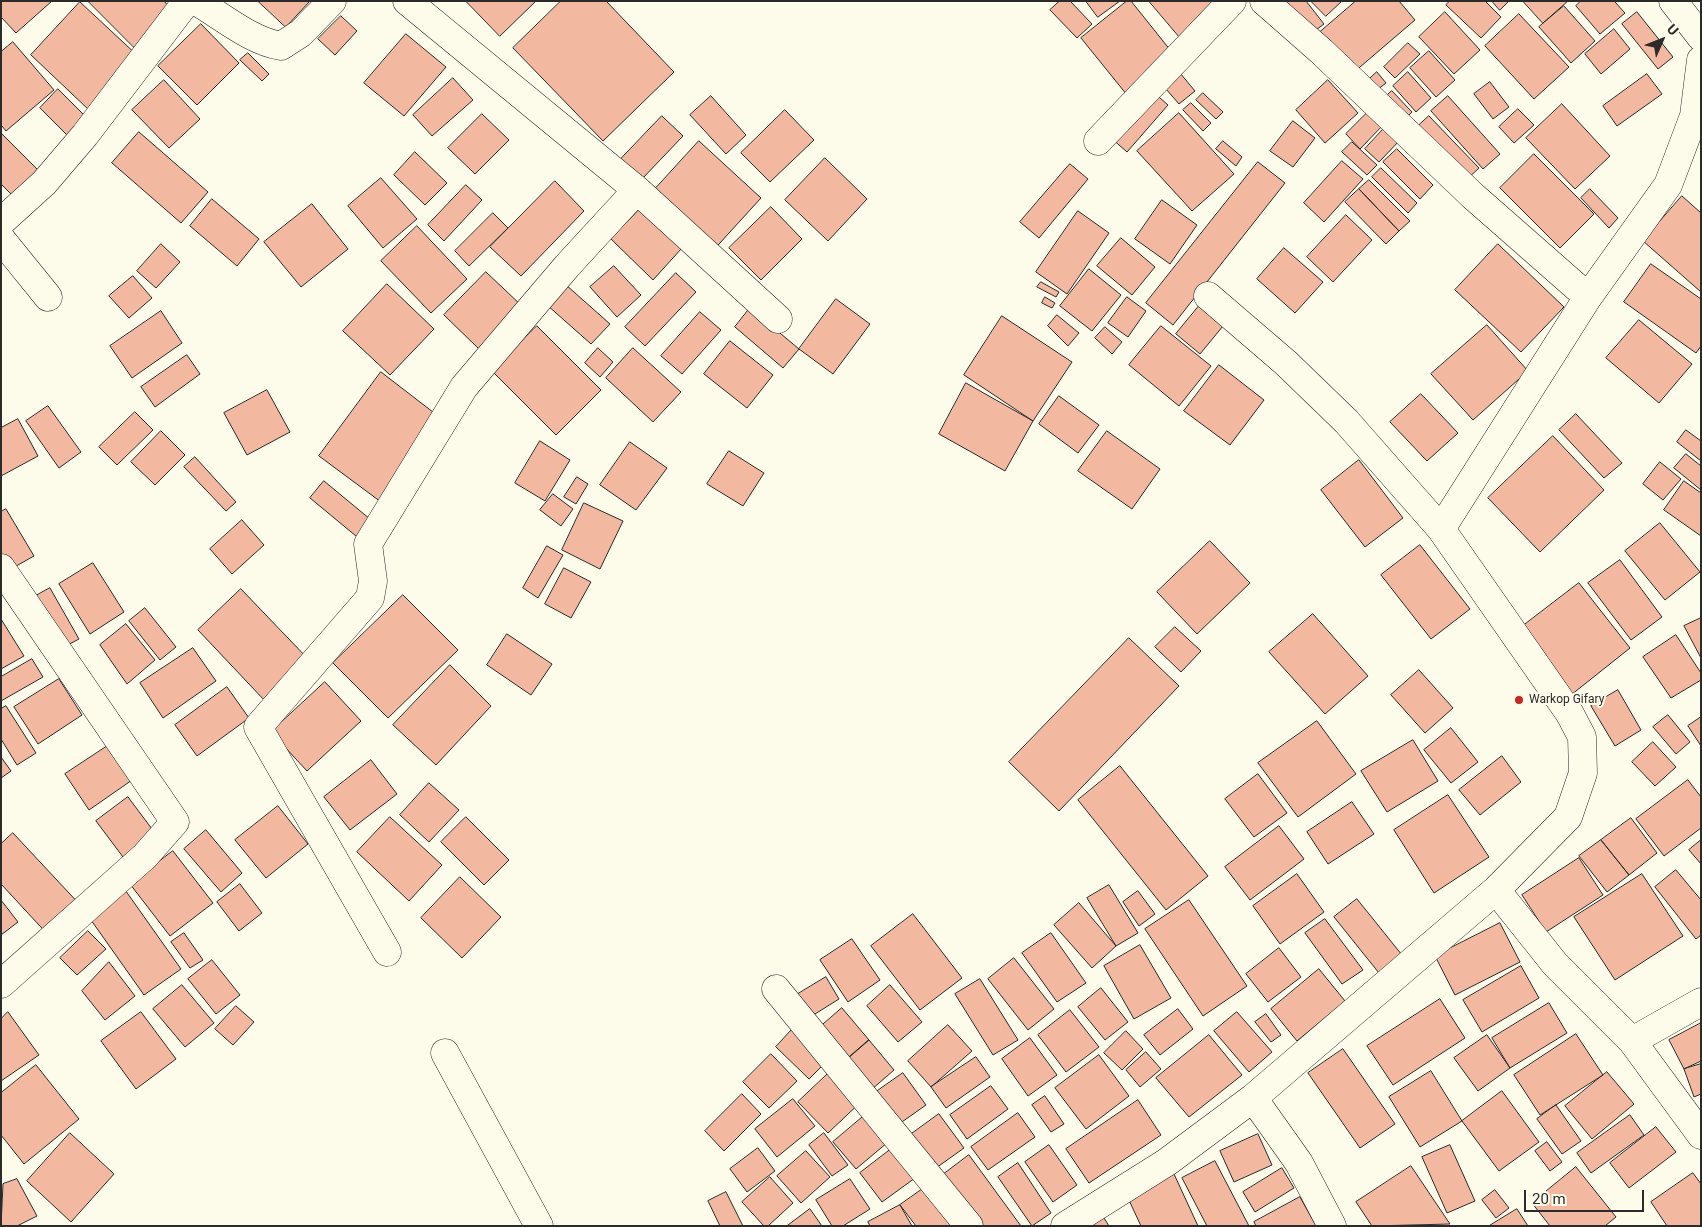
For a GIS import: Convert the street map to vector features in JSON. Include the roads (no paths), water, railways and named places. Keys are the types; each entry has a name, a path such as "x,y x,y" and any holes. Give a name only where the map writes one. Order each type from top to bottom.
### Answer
{"street":[{"path":"1,222 44,183 85,135 187,1"},
{"path":"196,1 269,44 282,46 300,33 332,1"},
{"path":"407,1 636,190 778,319"},
{"path":"1098,141 1232,1"},
{"path":"1264,1 1321,51 1473,196 1588,297"},
{"path":"1673,1 1701,37"},
{"path":"1441,529 1588,297 1668,185 1694,116 1701,60"},
{"path":"387,952 258,727 370,598 374,581 368,544 464,387 567,266 636,190"},
{"path":"1,239 48,297"},
{"path":"1065,1226 1167,1162 1253,1098 1496,890 1568,817 1583,773 1582,736 1570,714 1441,529 1346,421 1286,363 1208,296"},
{"path":"1,568 175,822 145,856 1,984"},
{"path":"1496,890 1554,964 1632,1041 1701,1135"},
{"path":"776,989 969,1226"},
{"path":"1632,1041 1701,1002"},
{"path":"445,1053 539,1226"},
{"path":"1253,1098 1299,1163 1332,1226"}],"place":[{"name":"Warkop Gifary","path":"1519,700"}]}
